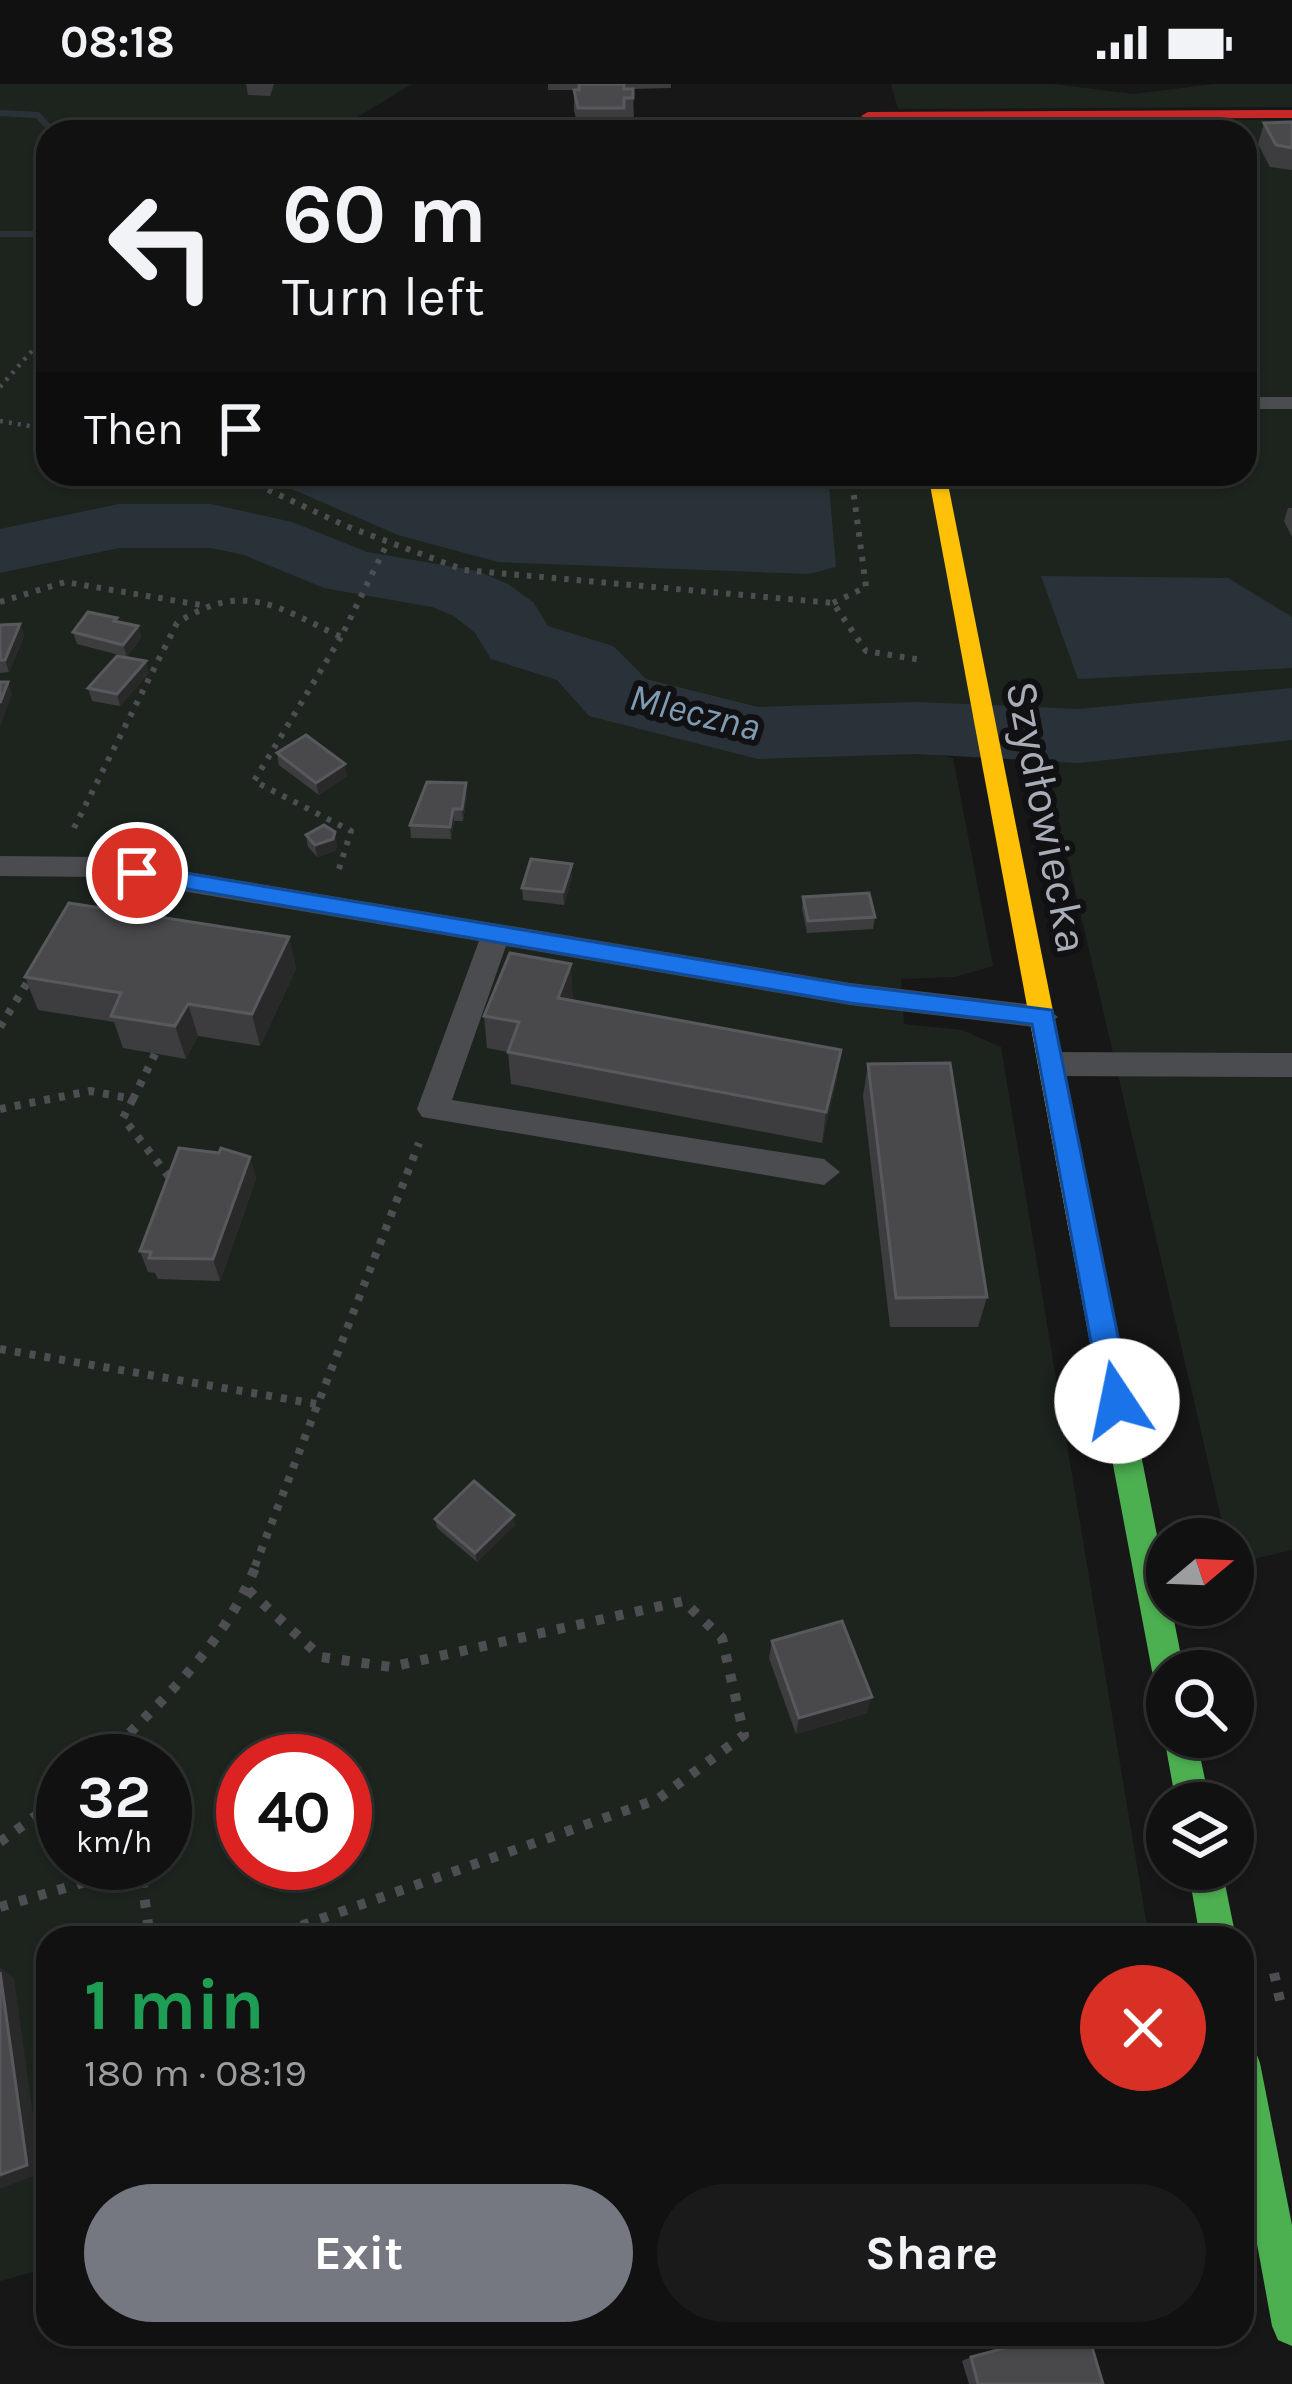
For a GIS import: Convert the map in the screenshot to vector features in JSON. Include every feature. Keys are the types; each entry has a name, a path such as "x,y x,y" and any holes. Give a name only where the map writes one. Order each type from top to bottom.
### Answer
{"street":[{"path":"862,84 868,120"},
{"path":"1038,120 1292,114"},
{"name":"Szydłowiecka","path":"939,486 1164,1650"},
{"path":"1209,1890 1216,1926"},
{"path":"1254,2126 1292,2326"}],"lane":[{"path":"1257,403 1292,403"},
{"path":"0,866 99,867 850,994 1043,1017"},
{"path":"495,936 433,1108 824,1172"},
{"path":"1052,1064 1292,1065"}],"path":[{"path":"0,387 36,346"},
{"path":"0,421 36,426"},
{"path":"261,486 464,570 833,603 866,586 853,486"},
{"path":"327,906 350,831 254,781 341,637 388,542"},
{"path":"0,602 65,582 201,604 250,596 341,637"},
{"path":"833,603 866,651 878,657 976,669"},
{"path":"54,867 177,623 201,604"},
{"path":"0,1027 37,967"},
{"path":"155,1054 123,1118 170,1178"},
{"path":"0,1109 90,1091 134,1099"},
{"path":"128,1734 205,1658 248,1590 433,1108"},
{"path":"0,1349 316,1404"},
{"path":"248,1590 321,1657 391,1667 683,1601 722,1638 744,1736 658,1798 301,1926"},
{"path":"0,1842 36,1816"},
{"path":"0,1907 140,1866 148,1926"}],"shaded area":[{"path":"0,84 412,84 353,120 36,120 36,486 1257,486 1257,120 861,119 1292,120 1292,1550 1254,1559 1254,1518 1221,1518 1066,851 1012,750 937,749 939,755 953,758 993,966 955,977 901,979 904,1024 962,1030 1001,1047 1147,1926 36,1926 36,2271 0,2281"},
{"path":"891,84 1053,84 1133,94 1214,84 1292,84 1292,107 898,109"},
{"path":"285,486 829,486 836,567 809,574 498,562 398,535"},
{"path":"1041,576 1228,578 1292,617 1292,668 1078,679"}],"building":[{"path":"579,84 624,84 624,89 633,89 633,98 624,98 624,108 578,108 574,90 579,90"},
{"path":"1292,122 1292,148 1276,145 1264,123"},
{"path":"88,612 138,626 123,645 73,632"},
{"path":"20,624 5,660 0,660 0,625"},
{"path":"117,656 146,661 117,694 88,688"},
{"path":"306,735 345,764 316,783 277,753"},
{"path":"427,782 466,783 462,809 453,809 450,827 410,825"},
{"path":"324,825 335,832 333,839 315,845 306,835"},
{"path":"531,859 572,864 563,892 522,888"},
{"path":"869,893 875,917 808,921 803,897"},
{"path":"69,903 289,937 252,1014 188,1004 175,1026 111,1016 121,993 25,977"},
{"path":"510,953 571,964 558,998 841,1050 826,1112 508,1052 519,1022 484,1016"},
{"path":"950,1063 987,1297 896,1298 868,1064"},
{"path":"179,1148 219,1153 221,1148 250,1157 213,1259 149,1258 151,1252 140,1251"},
{"path":"474,1481 514,1515 475,1553 435,1519"},
{"path":"842,1621 872,1697 799,1718 772,1641"},
{"path":"0,1972 27,2165 0,2175"},
{"path":"1012,2346 1092,2346 1103,2384 978,2384 971,2357"}],"waterway":[{"path":"0,113 39,115 43,120"},
{"path":"0,234 36,234"},
{"name":"Mleczna","path":"0,551 119,526 211,526 266,538 351,572 450,587 481,600 506,620 519,642 585,663 618,698 758,733 917,728 1079,736 1292,714"}],"traffic: fast":[{"path":"1084,1237 1164,1650"},
{"path":"1184,1758 1189,1782"},
{"path":"1209,1890 1216,1926"},
{"path":"1254,2126 1292,2326"}],"traffic: slow":[{"path":"939,486 1084,1237"}],"traffic: jam":[{"path":"868,116 1292,114"}],"route":[{"path":"137,873 850,994 901,996 1043,1017 1117,1401"}]}
